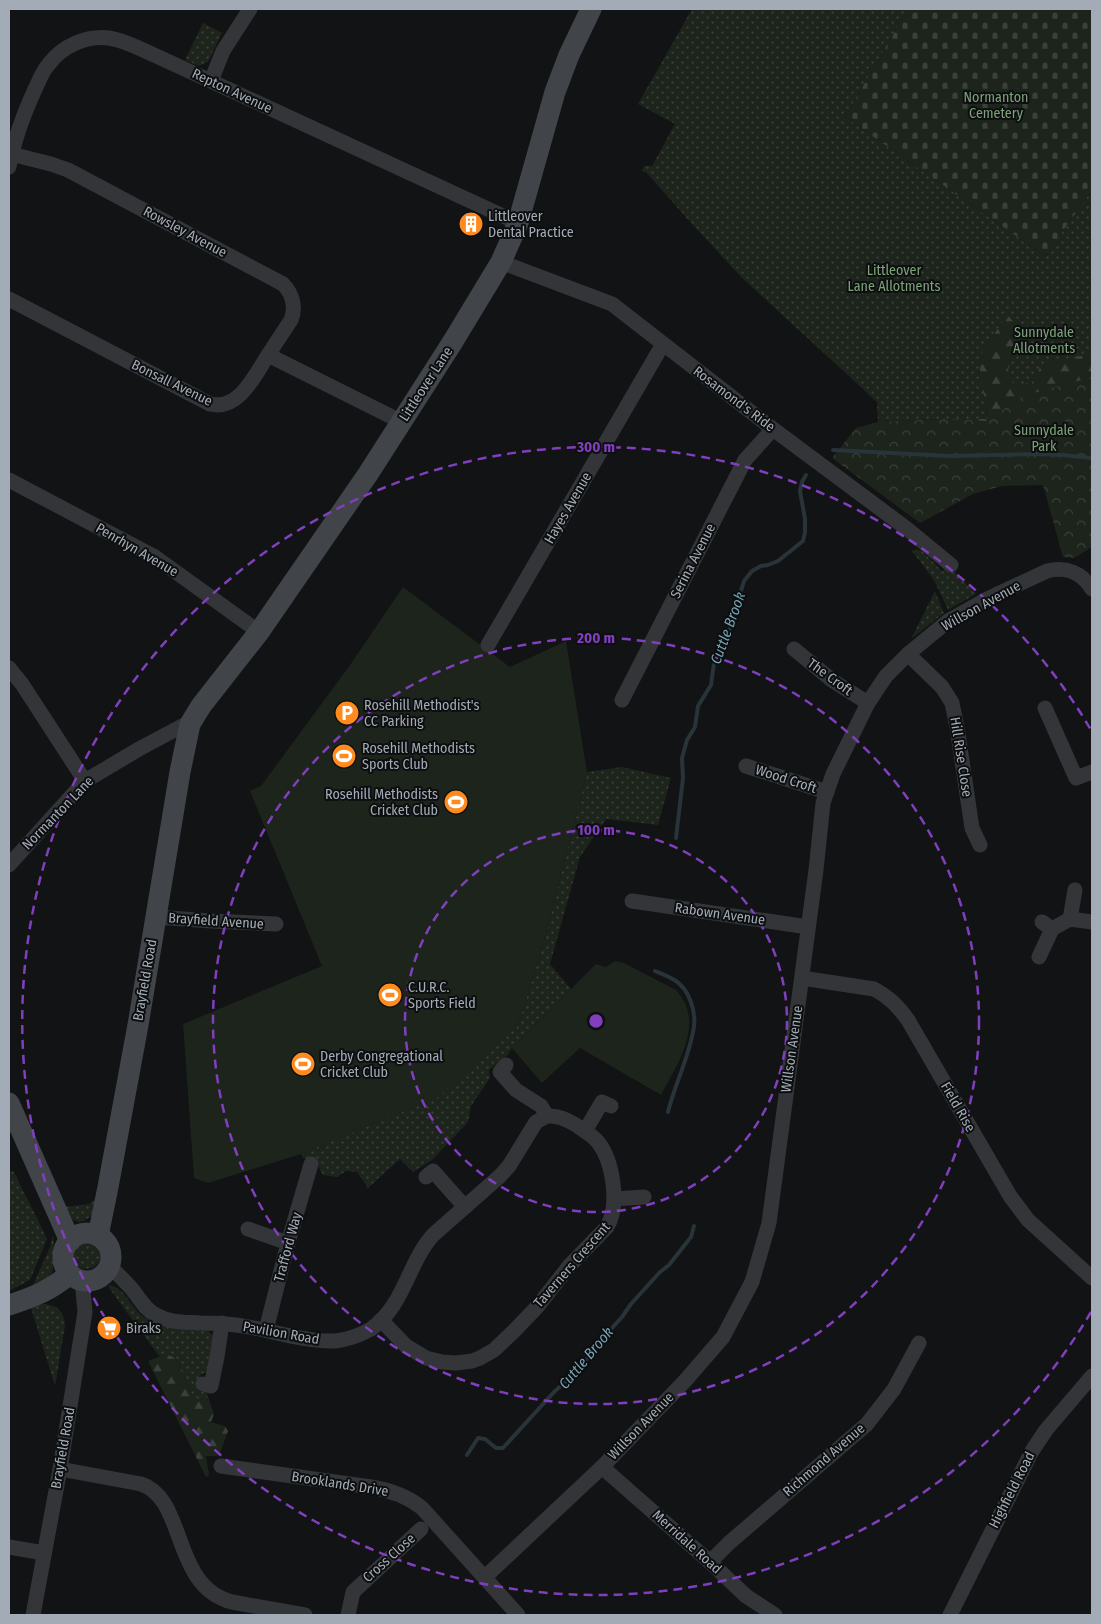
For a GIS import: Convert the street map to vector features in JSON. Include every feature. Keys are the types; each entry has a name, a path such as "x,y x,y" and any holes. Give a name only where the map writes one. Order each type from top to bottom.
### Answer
{"street":[{"path":"211,82 223,51 250,9"},
{"name":"Littleover Lane","path":"190,724 201,706 259,632 368,474 452,344 501,262 518,223 555,92 569,55 591,9"},
{"name":"Repton Avenue","path":"10,160 27,107 46,68 61,51 78,42 100,38 120,40 518,223"},
{"name":"Rowsley Avenue","path":"10,160 51,164 68,170 283,284 291,294 294,311 291,320 268,355"},
{"name":"Rosamond's Ride","path":"501,262 612,304 773,429 906,528 951,565"},
{"name":"Bonsall Avenue","path":"9,299 201,400 214,405 224,405 238,397 268,355"},
{"name":"Hayes Avenue","path":"488,645 663,344"},
{"path":"268,355 402,422"},
{"name":"Serina Avenue","path":"622,700 746,460 773,429"},
{"name":"Penrhyn Avenue","path":"9,480 155,557 259,632"},
{"name":"Willson Avenue","path":"485,1577 602,1467 684,1382 723,1337 752,1282 768,1223 826,792 868,703 886,676 908,654 948,621 987,599 1047,571 1060,569 1073,572 1085,579 1092,589"},
{"name":"The Croft","path":"794,650 833,681 868,703"},
{"name":"Hill Rise Close","path":"908,654 942,687 952,703 972,828 980,845"},
{"path":"9,668 22,684 85,781"},
{"path":"1046,708 1076,778 1092,772"},
{"name":"Normanton Lane","path":"9,865 85,781 139,749 182,726 190,724"},
{"name":"Brayfield Road","path":"98,1236 190,724"},
{"name":"Wood Croft","path":"746,766 826,792"},
{"path":"1070,919 1075,890"},
{"name":"Rabown Avenue","path":"632,902 808,926"},
{"name":"Brayfield Avenue","path":"156,917 276,924"},
{"path":"1039,957 1047,925 1070,919 1092,922"},
{"name":"Field Rise","path":"802,978 874,990 884,994 896,1004 908,1020 1010,1196 1028,1220 1092,1278"},
{"name":"Taverners Crescent","path":"381,1320 406,1346 426,1358 449,1363 480,1358 494,1350 514,1331 570,1265 607,1227 613,1213 614,1199 613,1183 605,1154 597,1142 585,1131 564,1118 547,1116 540,1106 516,1090 500,1072 506,1065"},
{"path":"585,1131 602,1102 611,1106"},
{"path":"9,1103 70,1242"},
{"name":"Pavilion Road","path":"109,1266 130,1287 145,1307 158,1316 174,1321 222,1323 310,1339 337,1341 347,1339 371,1328 381,1320 394,1304 426,1243 492,1185 505,1171 536,1122 547,1116"},
{"name":"Trafford Way","path":"266,1330 288,1243 311,1164"},
{"path":"426,1177 433,1172 465,1208"},
{"path":"614,1199 644,1197"},
{"path":"248,1229 288,1243"},
{"path":"84,1234 98,1236 109,1247 111,1253 106,1272 98,1278 89,1281 76,1277 64,1261 66,1247 70,1242 73,1238 84,1234"},
{"path":"9,1305 39,1295 59,1283 76,1277"},
{"name":"Brayfield Road","path":"33,1615 60,1469 85,1312 76,1277"},
{"path":"203,1384 211,1386 218,1357 222,1323"},
{"name":"Richmond Avenue","path":"710,1562 729,1543 867,1424 894,1389 919,1343"},
{"name":"Highfield Road","path":"950,1615 1032,1450 1046,1430 1092,1376"},
{"name":"Brooklands Drive","path":"222,1466 383,1489 407,1498 422,1508 518,1615"},
{"name":"Merridale Road","path":"602,1467 746,1596 775,1615"},
{"path":"60,1469 141,1484 153,1490 163,1501 198,1579 210,1592 220,1599 305,1615"},
{"name":"Cross Close","path":"348,1615 353,1592 421,1530"},
{"path":"9,1546 44,1553"}],"green space":[{"name":"Littleover Lane Allotments","path":"692,9 908,9 845,117 1045,256 1092,190 1092,377 986,409 988,420 944,419 878,422 877,402 741,277 647,173 642,171 644,166 652,166 675,124 638,104"},
{"name":"Normanton Cemetery","path":"908,9 1092,9 1092,190 1045,256 845,117"},
{"path":"203,23 222,33 208,62 199,66 185,60"},
{"path":"1007,315 1014,322 1021,340 1015,348 1008,370 1014,387 1032,382 1033,390 1040,368 1047,362 1087,355 1092,356 1092,406 1031,426 945,419 988,419 979,357"},
{"name":"Sunnydale Park","path":"1092,377 1092,547 1074,558 1063,557 1043,485 1002,486 973,494 920,523 832,458 856,428 878,422 944,419 987,421 1023,396"},
{"path":"916,549 922,551 942,571 949,566 976,594 948,610 934,580 912,551"},
{"path":"403,587 510,667 566,641 587,772 547,930 518,1026 437,1098 301,1154 208,1183 194,1178 183,1024 322,966 250,791 261,786 350,665"},
{"path":"935,591 944,613 911,639"},
{"path":"622,767 671,778 658,825 606,819 580,857 550,964 571,989 512,1048 508,1055 489,1070 490,1078 471,1106 468,1122 432,1160 413,1172 400,1159 368,1188 357,1172 346,1171 337,1177 323,1175 317,1161 303,1158 301,1154 345,1135 518,1026 547,930 587,772"},
{"path":"615,961 624,963 676,990 685,1003 689,1016 686,1043 675,1070 661,1095 580,1048 542,1083 512,1048 596,964 606,967"},
{"path":"9,1171 14,1172 47,1239 30,1280 9,1291"},
{"path":"99,1195 93,1215 79,1222 70,1219 64,1207 90,1204"},
{"path":"53,1234 55,1257 53,1268 48,1278 14,1299 33,1285 50,1247"},
{"path":"86,1239 97,1243 101,1254 97,1265 86,1269 75,1265 71,1254 75,1243"},
{"path":"109,1285 119,1289 146,1319 172,1326 207,1329 213,1336 208,1372 201,1374 197,1390 207,1393 208,1397 205,1400 195,1399 182,1370 173,1358 167,1355 159,1356 109,1288"},
{"path":"40,1304 51,1305 59,1309 64,1320 65,1326 55,1386 31,1308"},
{"path":"166,1354 177,1361 181,1367 191,1393 195,1398 205,1400 208,1397 214,1414 211,1422 225,1426 228,1431 219,1456 206,1456 209,1476 206,1477 148,1361"}],"waterway":[{"name":"Cuttle Brook","path":"833,450 950,456 1037,454 1092,458"},
{"name":"Cuttle Brook","path":"676,838 683,778 682,758 687,740 695,727 698,706 711,685 714,663 723,651 744,581 752,571 778,561 803,541 805,519 800,491 806,475"},
{"name":"Cuttle Brook","path":"655,971 681,985 691,1001 694,1014 692,1037 668,1112"},
{"name":"Cuttle Brook","path":"467,1455 478,1438 485,1439 496,1448 503,1448 554,1392 581,1368 593,1349 622,1317 631,1304 660,1272 669,1265 691,1237 694,1226"}],"place":[{"name":"Littleover Dental Practice","path":"471,224"},
{"name":"Rosehill Methodist's CC Parking","path":"347,713"},
{"name":"Rosehill Methodists Sports Club","path":"344,756"},
{"name":"Rosehill Methodists Cricket Club","path":"456,802"},
{"name":"C.U.R.C. Sports Field","path":"390,995"},
{"name":"Derby Congregational Cricket Club","path":"303,1064"},
{"name":"Biraks","path":"109,1328"}],"park label":[{"name":"Sunnydale Allotments","path":"1044,340"}]}
